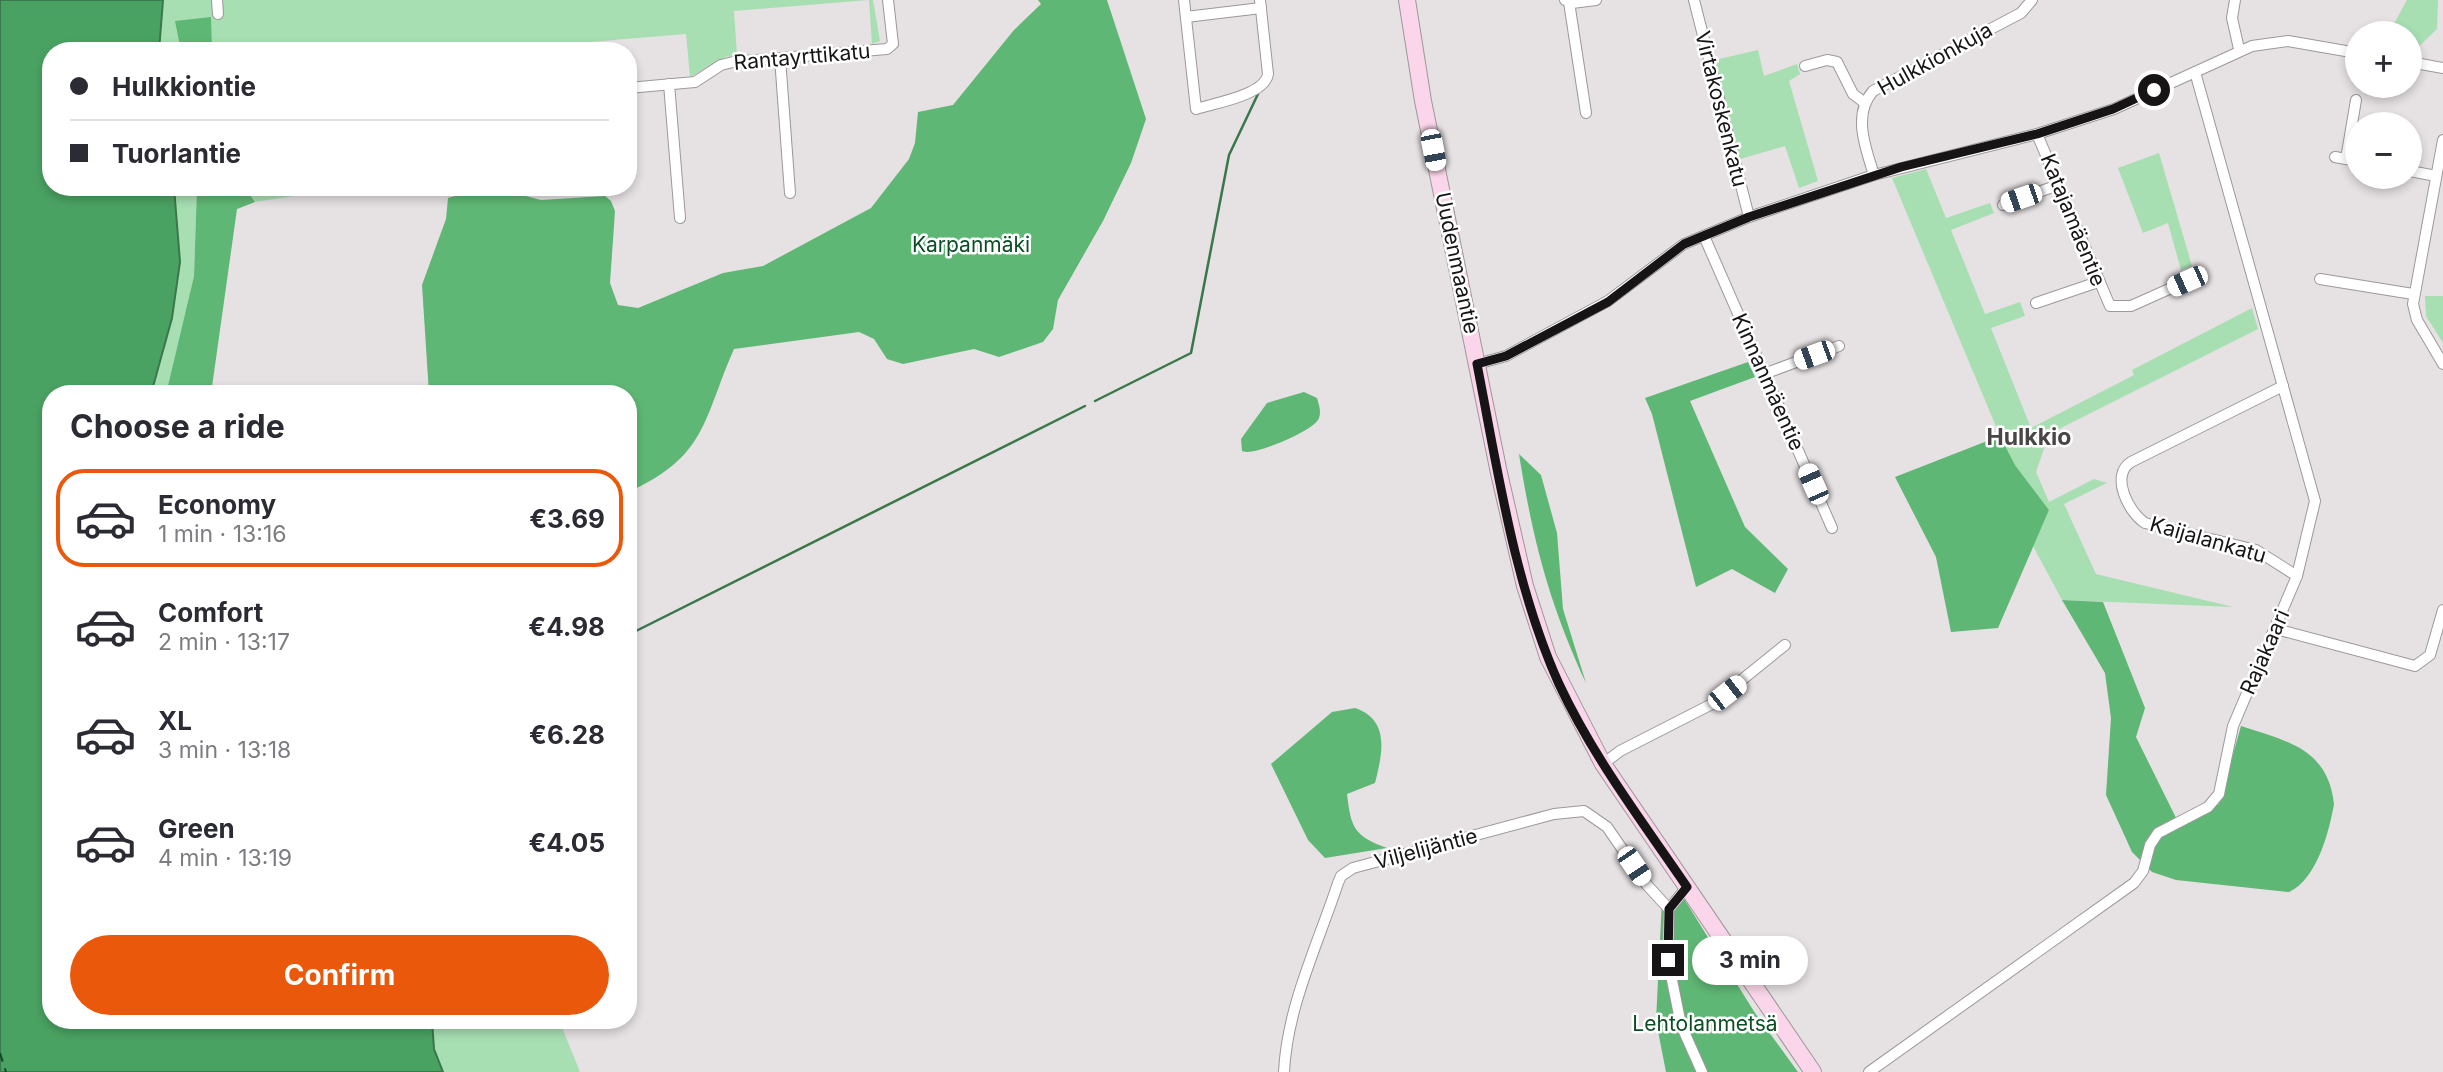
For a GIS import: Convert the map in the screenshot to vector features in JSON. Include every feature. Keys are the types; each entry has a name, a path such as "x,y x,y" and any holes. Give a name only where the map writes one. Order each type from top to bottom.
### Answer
{"main road":[{"name":"Uudenmaantie","path":"1407,0 1423,101 1512,534 1538,629 1560,685 1603,764 1813,1072"}],"street":[{"path":"217,0 218,15"},
{"name":"Rantayrttikatu","path":"637,87 695,82 727,63 891,47 894,36 888,0"},
{"path":"1184,0 1196,109 1265,85 1268,74 1261,4 1186,17"},
{"path":"1586,113 1567,1 1595,0"},
{"name":"Virtakoskenkatu","path":"1694,0 1749,217"},
{"name":"Hulkkionkuja","path":"1874,175 1863,138 1865,103 1879,86 2021,13 2032,0"},
{"path":"2227,0 2239,49"},
{"path":"2232,18 2235,0"},
{"path":"1477,364 1506,356 1608,302 1684,244 1749,217 1874,175 2037,134 2113,109 2239,49 2288,41 2345,51"},
{"path":"780,58 790,193"},
{"path":"1805,66 1827,60 1837,62 1843,69 1853,94 1865,103"},
{"path":"2422,64 2443,68"},
{"name":"Rajakaari","path":"1869,1072 2134,883 2143,871 2150,845 2158,833 2214,801 2221,785 2233,726 2297,576 2314,512 2315,490 2302,461 2194,72"},
{"path":"669,85 681,218"},
{"path":"2354,112 2356,100"},
{"name":"Katajamäentie","path":"2037,134 2110,306 2131,306 2187,281"},
{"path":"2443,140 2413,294 2417,320 2443,364"},
{"path":"2422,173 2436,176"},
{"path":"2003,205 2058,185"},
{"name":"Kinnanmäentie","path":"1704,236 1832,528"},
{"path":"2320,279 2413,294"},
{"path":"2036,303 2098,282"},
{"path":"1764,374 1839,346"},
{"name":"Kaijalankatu","path":"2283,386 2131,462 2125,466 2120,478 2134,513 2145,523 2256,550 2297,576"},
{"path":"2276,629 2415,666 2430,655 2443,610"},
{"path":"1603,764 1620,751 1712,704 1784,645"},
{"name":"Viljelijäntie","path":"1284,1072 1285,1049 1294,1013 1338,883 1341,876 1353,868 1554,814 1584,811 1607,827 1647,885 1669,909"},
{"path":"1687,887 1669,909 1670,982 1681,1025 1702,1072"}],"shaded area":[{"path":"0,0 163,0 160,42 42,42 42,196 175,196 180,262 172,318 153,385 42,385 42,1029 433,1029 434,1049 443,1072 0,1072"},
{"path":"163,0 869,0 734,11 737,55 725,57 690,77 686,34 589,42 160,42"},
{"path":"869,0 873,0 880,41 872,44"},
{"path":"2407,0 2438,0 2437,29 2422,43 2422,21 2396,21"},
{"path":"1758,50 1764,76 1797,64 1800,74 1789,81 1818,181 1799,188 1785,146 1740,159 1715,60"},
{"path":"2159,153 2192,266 2181,270 2168,223 2143,233 2118,168"},
{"path":"1926,169 1946,218 1990,203 1994,213 1951,230 1985,314 2020,302 2025,316 1991,328 2031,428 2134,375 2132,370 2252,308 2258,329 2049,434 2036,472 2049,502 2094,479 2107,483 2064,504 2096,574 2233,607 2062,600 2033,546 2049,510 2015,465 2000,436 1892,178"},
{"path":"175,196 197,196 194,276 168,385 154,385 163,355 180,262"},
{"path":"251,196 294,196 255,202"},
{"path":"2425,296 2443,296 2443,343 2426,316"},
{"path":"433,1029 563,1029 580,1072 443,1072 434,1049"}],"green space":[{"name":"Karpanmäki","path":"1038,0 1107,0 1146,119 1131,163 1103,221 1058,300 1053,329 1043,342 999,357 974,349 903,364 887,359 874,339 859,332 734,349 708,416 688,450 674,465 637,488 637,385 428,385 422,285 446,219 448,198 526,196 541,200 605,196 611,201 615,211 610,283 618,305 638,308 723,273 763,266 871,208 909,159 915,143 918,112 953,105 1014,30 1041,4"},
{"path":"211,17 212,42 179,42 175,21"},
{"path":"197,196 251,196 255,202 237,209 212,385 168,385 194,276"},
{"path":"1748,362 1755,377 1690,401 1745,527 1788,569 1775,593 1732,569 1696,587 1652,414 1645,398"},
{"path":"1304,392 1318,401 1320,415 1313,425 1269,447 1242,451 1241,439 1267,403"},
{"path":"2000,436 2015,465 2049,510 1998,628 1951,632 1936,557 1895,477"},
{"path":"1519,454 1541,475 1557,533 1563,609 1586,683 1562,626 1544,571"},
{"path":"2062,600 2103,602 2145,708 2136,737 2180,826 2219,804 2241,726 2289,743 2314,759 2330,785 2334,804 2320,854 2299,886 2289,892 2176,880 2152,872 2132,852 2106,795 2111,718 2105,673"},
{"path":"1355,708 1374,721 1379,730 1381,750 1375,783 1347,794 1350,815 1361,835 1387,848 1325,858 1308,840 1271,764 1332,712"},
{"name":"Lehtolanmetsä","path":"1681,894 1755,1013 1798,1072 1666,1072 1656,1021 1662,900 1669,908"}],"waterway":[{"path":"1095,401 1191,353 1229,155 1258,94"},
{"path":"637,630 1085,406"}],"ferry route":[{"path":"0,1053 6,1072"}],"district":[{"name":"Hulkkio","path":"2029,437"}],"route":[{"path":"1668,960 1669,909 1687,887 1604,765 1560,685 1548,657 1525,586 1512,534 1477,364 1506,356 1608,302 1684,244 1749,217 1901,167 2037,134 2113,109 2154,90"}]}
